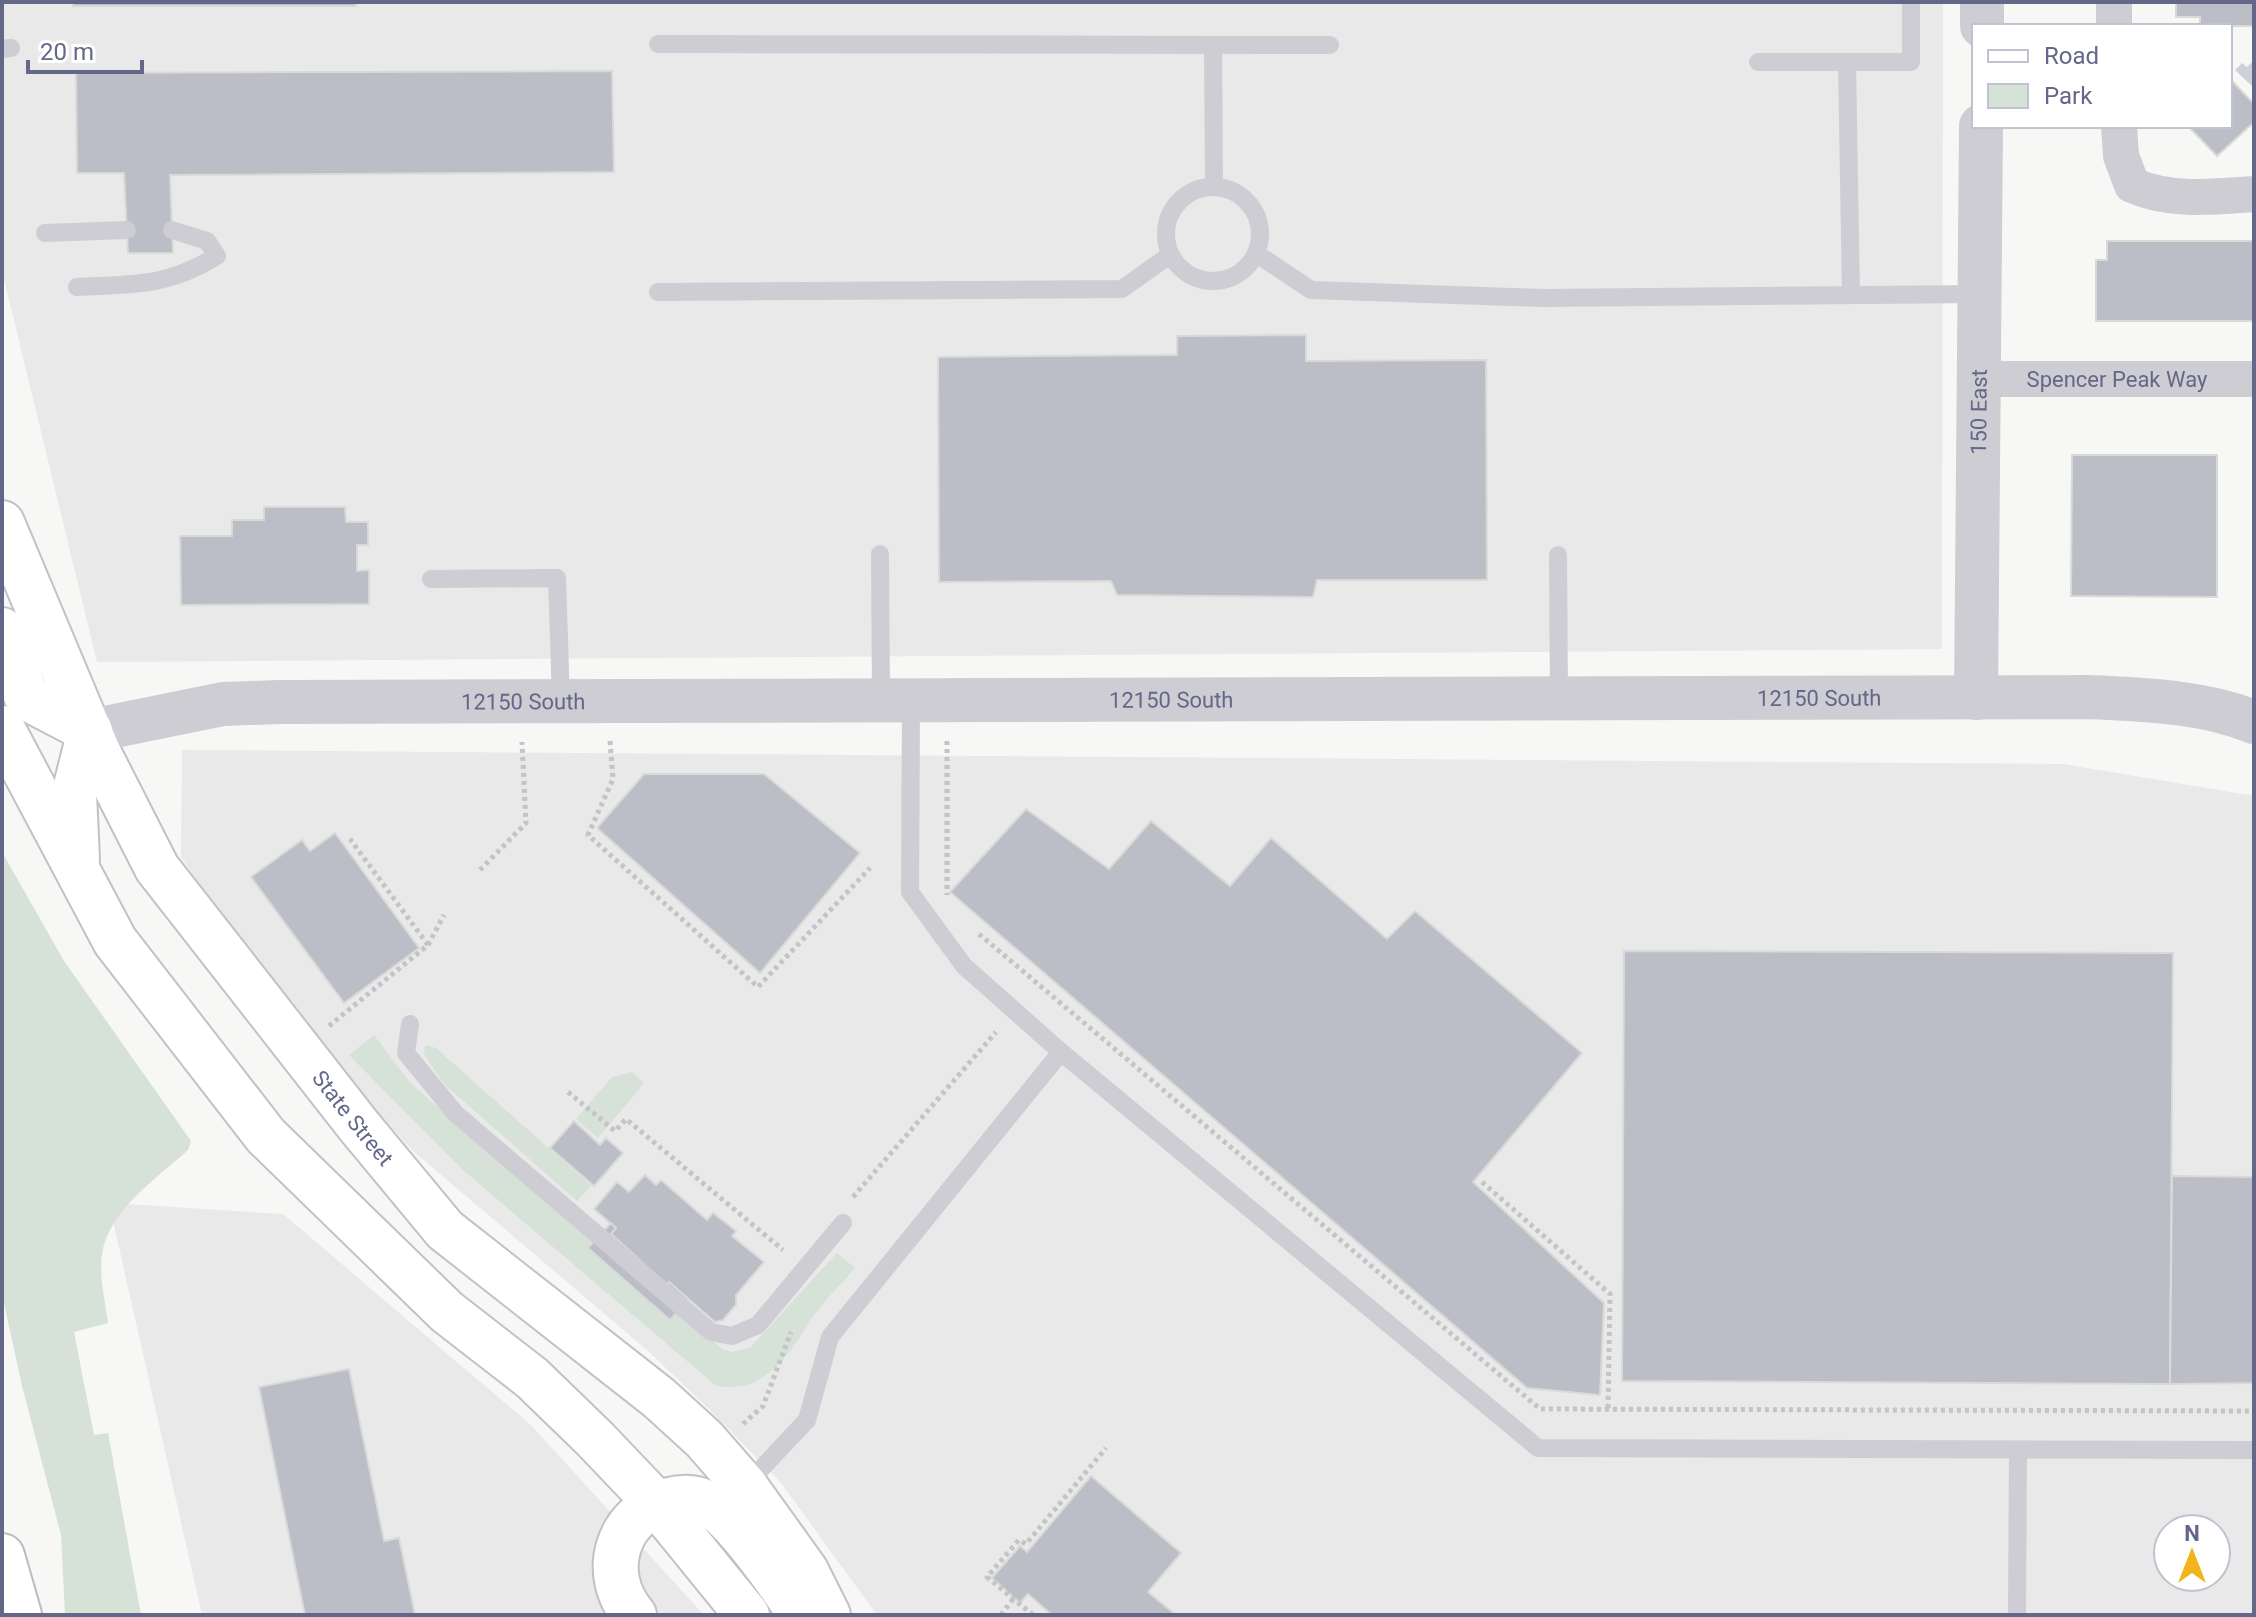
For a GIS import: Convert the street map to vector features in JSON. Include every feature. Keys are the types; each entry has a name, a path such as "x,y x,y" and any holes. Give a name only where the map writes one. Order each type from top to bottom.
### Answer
{"main road":[{"name":"State Street","path":"2,523 90,731 157,868 358,1125 445,1230 659,1398 704,1439 745,1486 806,1571 828,1615"},
{"path":"2,630 27,698 90,731 74,794 77,870"},
{"path":"2,728 115,941 266,1136 447,1312 532,1378 656,1503 747,1615"},
{"path":"624,1608 616,1576 619,1543 636,1516 656,1503 690,1497 716,1509 800,1615"},
{"path":"2,1556 19,1615"}],"street":[{"path":"1982,2 1982,24"},
{"path":"2114,2 2114,24"},
{"name":"150 East","path":"1976,698 1981,128"},
{"path":"2119,128 2121,156 2132,185 2150,193 2188,198 2254,194"},
{"name":"Spencer Peak Way","path":"1979,379 2254,379"},
{"name":"12150 South","path":"90,731 191,709 246,702 1559,701 2090,697 2175,702 2210,708 2254,722"}],"lane":[{"path":"1758,62 1911,62 1911,2"},
{"path":"658,44 1330,45"},
{"path":"1213,45 1214,187"},
{"path":"1847,62 1851,295"},
{"path":"1214,187 1230,190 1254,209 1261,239 1257,254 1236,276 1206,282 1179,268 1170,255 1165,239 1173,208 1198,189 1214,187"},
{"path":"45,233 127,230"},
{"path":"77,287 158,283 191,272 217,256 207,241 172,230"},
{"path":"1257,254 1311,290 1544,298 1980,294"},
{"path":"658,292 1122,289 1170,255"},
{"path":"880,554 896,700 910,892 964,966 1061,1052 1538,1448 2254,1450"},
{"path":"1558,555 1559,701"},
{"path":"431,579 557,578 561,701"},
{"path":"410,1024 406,1053 455,1113 711,1332 732,1336 758,1325 843,1223"},
{"path":"745,1486 807,1420 830,1337 1061,1052"},
{"path":"2017,1615 2018,1450"}],"path":[{"path":"480,870 526,823 522,736"},
{"path":"610,736 613,779 588,835 758,987 870,868"},
{"path":"947,736 947,907"},
{"path":"350,839 428,945"},
{"path":"321,1033 428,945 444,915"},
{"path":"969,926 1540,1409 2254,1411"},
{"path":"852,1198 999,1028"},
{"path":"568,1092 615,1131 626,1119 791,1257"},
{"path":"1482,1182 1610,1294 1608,1409"},
{"path":"742,1425 763,1406 793,1325"},
{"path":"1033,1615 987,1577 1019,1540 1026,1544 1106,1448"},
{"path":"1001,1615 1013,1599"}],"shaded area":[{"path":"2,2 1943,2 1942,649 97,662 2,271"},
{"path":"2254,60 2254,88 2235,70 2242,63 2247,67"},
{"path":"182,750 2063,764 2254,796 2254,1615 877,1615 781,1483 710,1410 647,1350 413,1151 294,1022 181,857"},
{"path":"109,1203 283,1214 531,1425 704,1615 202,1615"}],"green space":[{"path":"2,852 64,961 191,1141 188,1150 124,1209 106,1238 101,1271 108,1323 74,1332 94,1435 108,1433 141,1615 65,1615 61,1535 22,1386 2,1294"},
{"path":"374,1035 411,1084 723,1350 733,1352 750,1348 837,1253 855,1268 770,1372 745,1385 715,1385 463,1170 349,1055"},
{"path":"425,1045 436,1048 591,1186 577,1201 444,1084 424,1054"},
{"path":"632,1072 644,1083 598,1138 576,1119 612,1077"}],"building":[{"path":"74,2 356,2 356,6 73,6"},
{"path":"2176,2 2254,2 2254,26 2200,24 2200,17 2176,17"},
{"path":"612,71 614,172 170,175 173,253 128,253 124,173 77,173 76,73"},
{"path":"2232,81 2254,104 2254,122 2217,156 2190,128 2232,128"},
{"path":"2107,241 2254,241 2254,321 2096,321 2096,260 2107,260"},
{"path":"1306,335 1306,361 1486,360 1487,580 1317,580 1313,597 1117,595 1111,581 939,582 938,357 1177,355 1177,336"},
{"path":"2072,455 2217,455 2217,597 2071,596"},
{"path":"264,507 345,507 346,522 368,522 368,545 357,545 357,571 369,570 369,604 181,605 180,536 232,536 232,520 264,520"},
{"path":"644,774 764,774 860,853 760,973 597,828"},
{"path":"1026,809 1109,869 1151,821 1230,886 1271,838 1387,939 1415,911 1582,1053 1473,1182 1604,1303 1600,1395 1527,1388 950,892"},
{"path":"335,833 419,948 344,1003 251,877 302,840 310,851"},
{"path":"1624,951 2173,953 2170,1384 1622,1381"},
{"path":"574,1121 600,1145 606,1138 623,1153 594,1186 550,1148"},
{"path":"645,1175 656,1185 661,1180 707,1220 713,1213 736,1231 732,1236 764,1262 736,1295 736,1305 723,1320 715,1322 669,1282 663,1288 644,1264 611,1234 616,1228 594,1209 617,1182 629,1192"},
{"path":"2172,1176 2254,1177 2254,1383 2170,1384"},
{"path":"611,1223 616,1228 611,1234 644,1264 663,1288 669,1282 688,1299 670,1320 588,1248"},
{"path":"349,1369 384,1541 399,1538 415,1615 305,1615 259,1387"},
{"path":"1091,1476 1181,1553 1148,1592 1176,1615 1052,1615 1028,1594 1020,1603 992,1578 1020,1546 1027,1552"}]}
